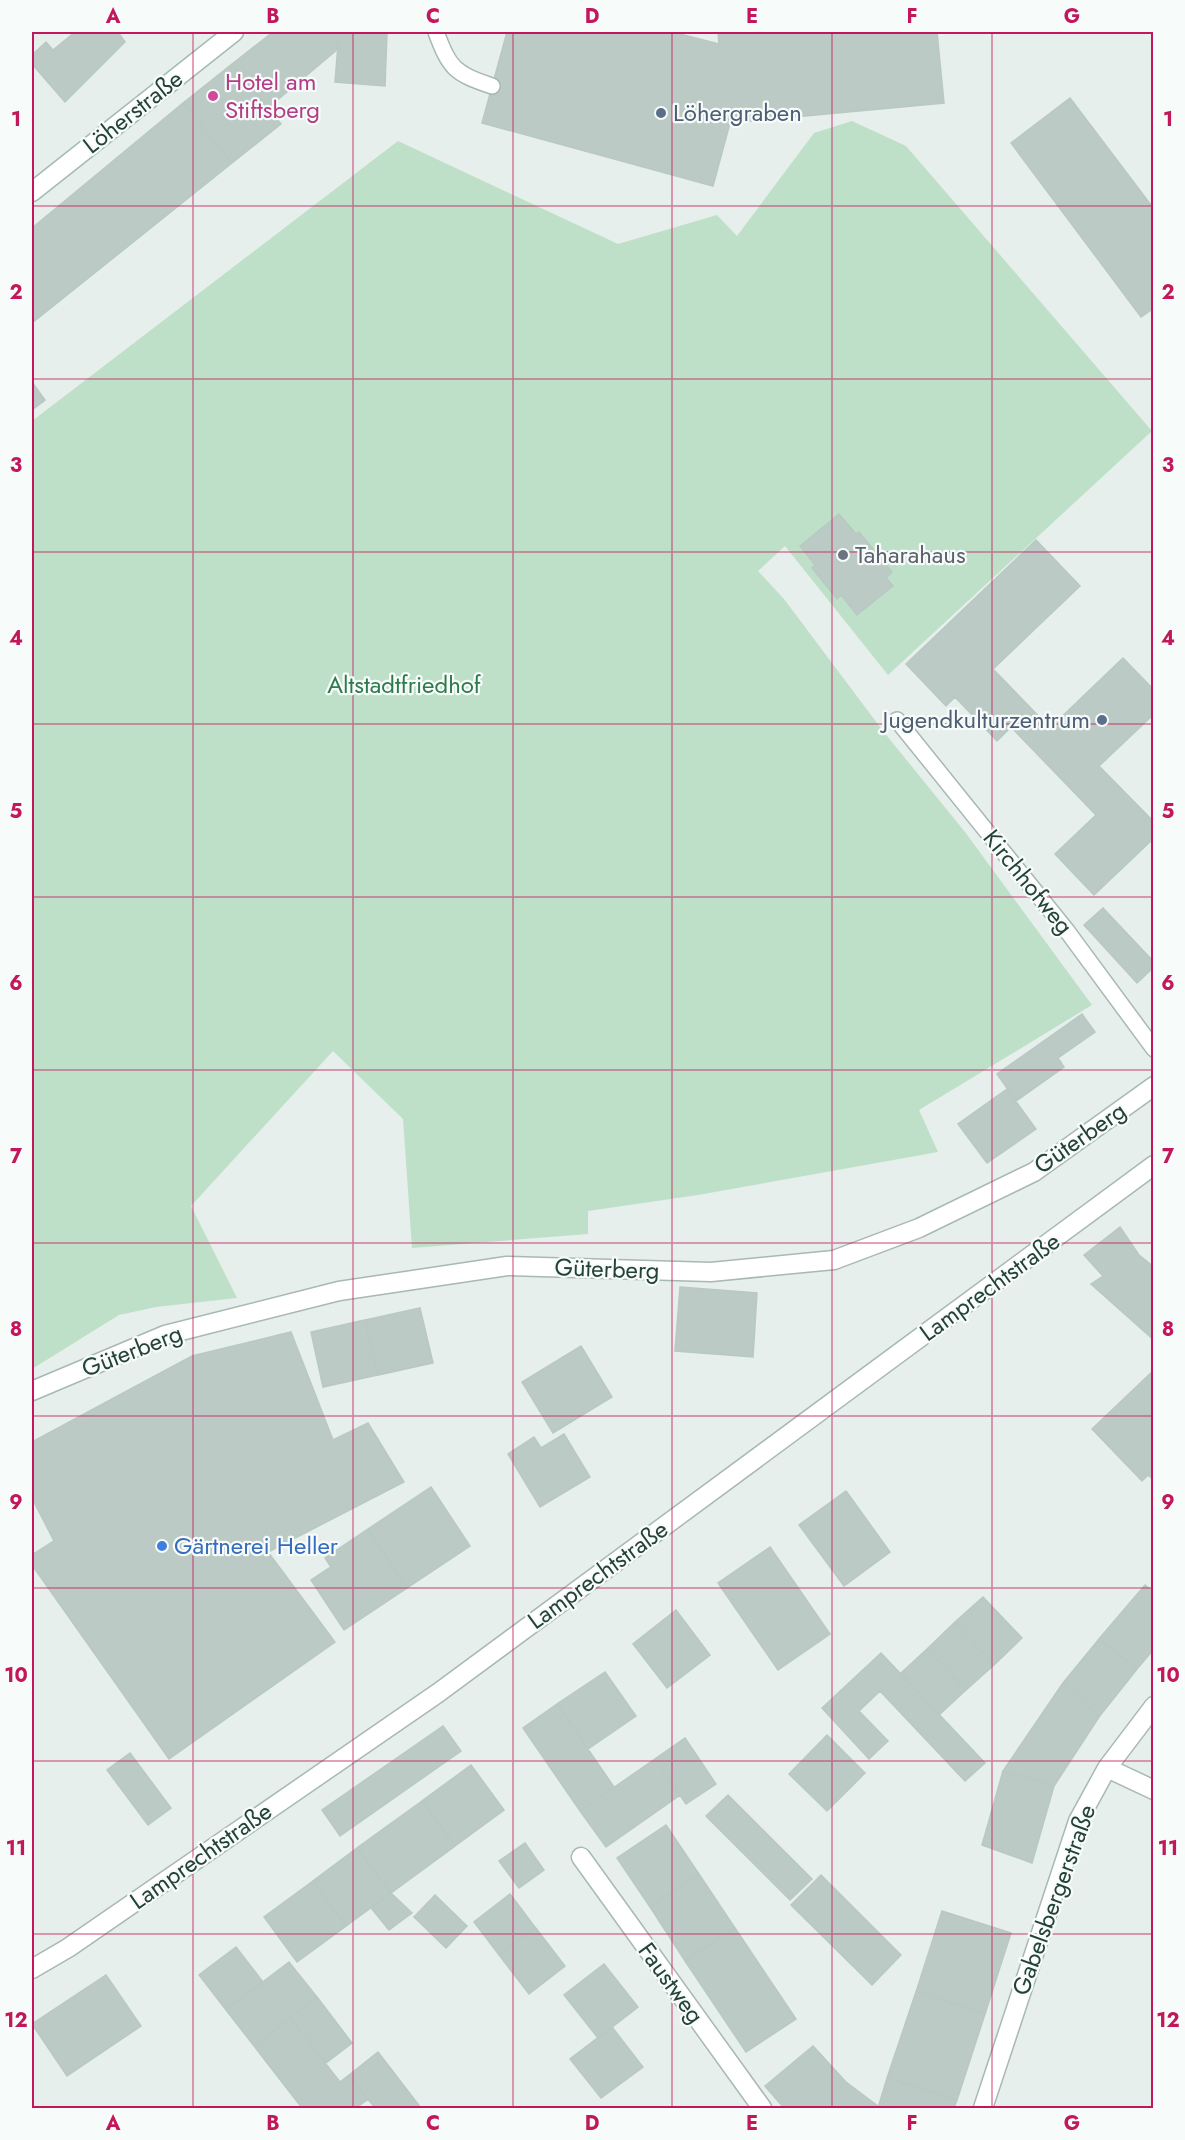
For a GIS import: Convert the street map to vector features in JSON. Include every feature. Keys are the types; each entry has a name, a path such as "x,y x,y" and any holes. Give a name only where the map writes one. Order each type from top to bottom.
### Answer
{"street":[{"name":"Löherstraße","path":"32,192 234,32"},
{"name":"Güterberg","path":"32,1391 165,1335 339,1291 507,1266 711,1272 834,1260 919,1228 1034,1172 1154,1086"},
{"name":"Lamprechtstraße","path":"32,1969 68,1948 438,1693 1154,1166"},
{"name":"Gabelsbergerstraße","path":"983,2109 1078,1821 1107,1768 1154,1706"},
{"path":"1107,1768 1154,1790"},
{"name":"Faustweg","path":"581,1857 762,2109"}],"lane":[{"path":"436,32 446,58 464,76 492,86"},
{"name":"Kirchhofweg","path":"897,720 1067,931 1154,1049"}],"green space":[{"name":"Altstadtfriedhof","path":"852,121 906,146 1152,431 888,675 785,546 758,571 784,599 883,731 965,832 1092,1005 919,1110 938,1152 698,1195 588,1211 588,1234 412,1248 403,1119 333,1051 191,1206 237,1298 156,1307 119,1315 32,1369 32,421 398,141 618,244 717,215 737,236 814,133"}],"building":[{"path":"75,32 118,32 125,42 65,102 32,64 32,55 46,42 53,50"},
{"path":"273,32 339,32 338,49 268,108 232,64"},
{"path":"339,32 387,32 385,86 335,82"},
{"name":"Löhergraben","path":"507,32 672,32 719,44 718,32 937,32 944,103 730,123 713,186 482,123"},
{"path":"232,64 281,124 232,163 183,103"},
{"path":"1070,98 1154,209 1154,308 1141,317 1011,143"},
{"path":"183,103 232,163 32,323 32,228"},
{"path":"32,382 45,400 32,410"},
{"name":"Taharahaus","path":"839,514 856,534 859,532 892,572 886,578 893,586 857,615 841,595 837,599 812,568 815,565 800,546"},
{"name":"Jugendkulturzentrum","path":"1036,540 1080,586 993,669 1050,728 1123,658 1154,690 1154,714 1099,766 1154,822 1154,838 1094,895 1055,854 1096,815 1011,727 997,741 955,697 946,706 906,664"},
{"path":"1103,908 1154,962 1154,967 1137,983 1084,925"},
{"path":"1082,1014 1095,1032 1058,1058 1064,1067 1016,1101 997,1074"},
{"path":"1007,1089 1036,1129 987,1163 958,1124"},
{"path":"1120,1227 1139,1255 1154,1267 1154,1340 1091,1284 1103,1276 1084,1255"},
{"path":"680,1287 757,1293 753,1357 675,1351"},
{"path":"420,1308 433,1363 378,1375 365,1320"},
{"path":"365,1320 378,1375 323,1387 311,1332"},
{"name":"Gärtnerei Heller","path":"291,1332 333,1440 368,1423 404,1482 268,1552 335,1642 169,1759 32,1565 32,1555 54,1541 32,1498 32,1442 192,1356"},
{"path":"581,1346 612,1397 553,1433 522,1382"},
{"path":"1154,1370 1154,1480 1148,1475 1142,1481 1092,1429"},
{"path":"564,1434 590,1477 540,1507 508,1454 534,1437 541,1448"},
{"path":"431,1487 470,1546 407,1588 368,1529"},
{"path":"846,1491 890,1552 844,1586 799,1525"},
{"path":"368,1529 407,1588 344,1630 311,1580 331,1567 325,1558"},
{"path":"770,1547 830,1634 778,1670 718,1583"},
{"path":"1145,1585 1154,1592 1154,1649 1137,1669 1099,1639"},
{"path":"983,1597 1022,1638 994,1665 955,1622"},
{"path":"676,1610 710,1655 667,1688 633,1644"},
{"path":"955,1622 994,1665 966,1690 927,1649"},
{"path":"1099,1639 1137,1669 1099,1717 1063,1683"},
{"path":"927,1649 966,1690 939,1715 901,1673"},
{"path":"881,1653 985,1763 965,1781 880,1691 859,1711 888,1741 869,1759 822,1708"},
{"path":"605,1672 636,1716 588,1749 557,1704"},
{"path":"1063,1683 1099,1717 1054,1786 1003,1771"},
{"path":"557,1704 614,1787 580,1811 523,1728"},
{"path":"443,1726 461,1751 340,1836 322,1810"},
{"path":"827,1735 865,1773 827,1811 789,1774"},
{"path":"685,1738 716,1784 686,1804 655,1759"},
{"path":"130,1753 171,1808 148,1825 107,1770"},
{"path":"655,1759 680,1795 606,1847 580,1811"},
{"path":"471,1765 504,1810 455,1846 422,1801"},
{"path":"1003,1771 1054,1786 1032,1863 982,1845"},
{"path":"728,1795 812,1879 790,1900 706,1816"},
{"path":"422,1801 455,1846 391,1893 357,1848"},
{"path":"666,1825 699,1874 650,1907 617,1858"},
{"path":"525,1843 544,1870 519,1888 499,1861"},
{"path":"357,1848 391,1893 346,1926 313,1881"},
{"path":"699,1874 735,1928 685,1961 650,1907"},
{"path":"821,1875 901,1955 872,1985 791,1905"},
{"path":"313,1881 346,1926 297,1962 264,1917"},
{"path":"391,1893 412,1913 389,1930 371,1908"},
{"path":"510,1894 535,1927 499,1955 474,1922"},
{"path":"435,1895 467,1926 446,1948 414,1917"},
{"path":"942,1911 1011,1933 985,2014 916,1992"},
{"path":"535,1927 565,1966 529,1994 499,1955"},
{"path":"735,1928 796,2019 746,2052 685,1961"},
{"path":"236,1947 263,1982 226,2010 199,1975"},
{"path":"289,1962 317,1997 254,2046 226,2010"},
{"path":"604,1964 638,2007 598,2038 564,1995"},
{"path":"106,1975 141,2026 67,2076 32,2024"},
{"path":"916,1992 985,2014 957,2100 887,2078"},
{"path":"317,1997 352,2043 326,2063 290,2018"},
{"path":"290,2018 340,2082 349,2075 368,2099 356,2108 302,2108 254,2046"},
{"path":"612,2027 643,2067 601,2098 570,2059"},
{"path":"813,2046 846,2082 878,2108 784,2108 765,2086"},
{"path":"378,2052 421,2108 375,2108 349,2075"},
{"path":"887,2078 957,2100 954,2108 878,2108"}],"place":[{"name":"Hotel am Stiftsberg","path":"213,96"},
{"name":"Löhergraben","path":"661,113"},
{"name":"Taharahaus","path":"843,555"},
{"name":"Jugendkulturzentrum","path":"1102,720"},
{"name":"Gärtnerei Heller","path":"162,1546"}]}
